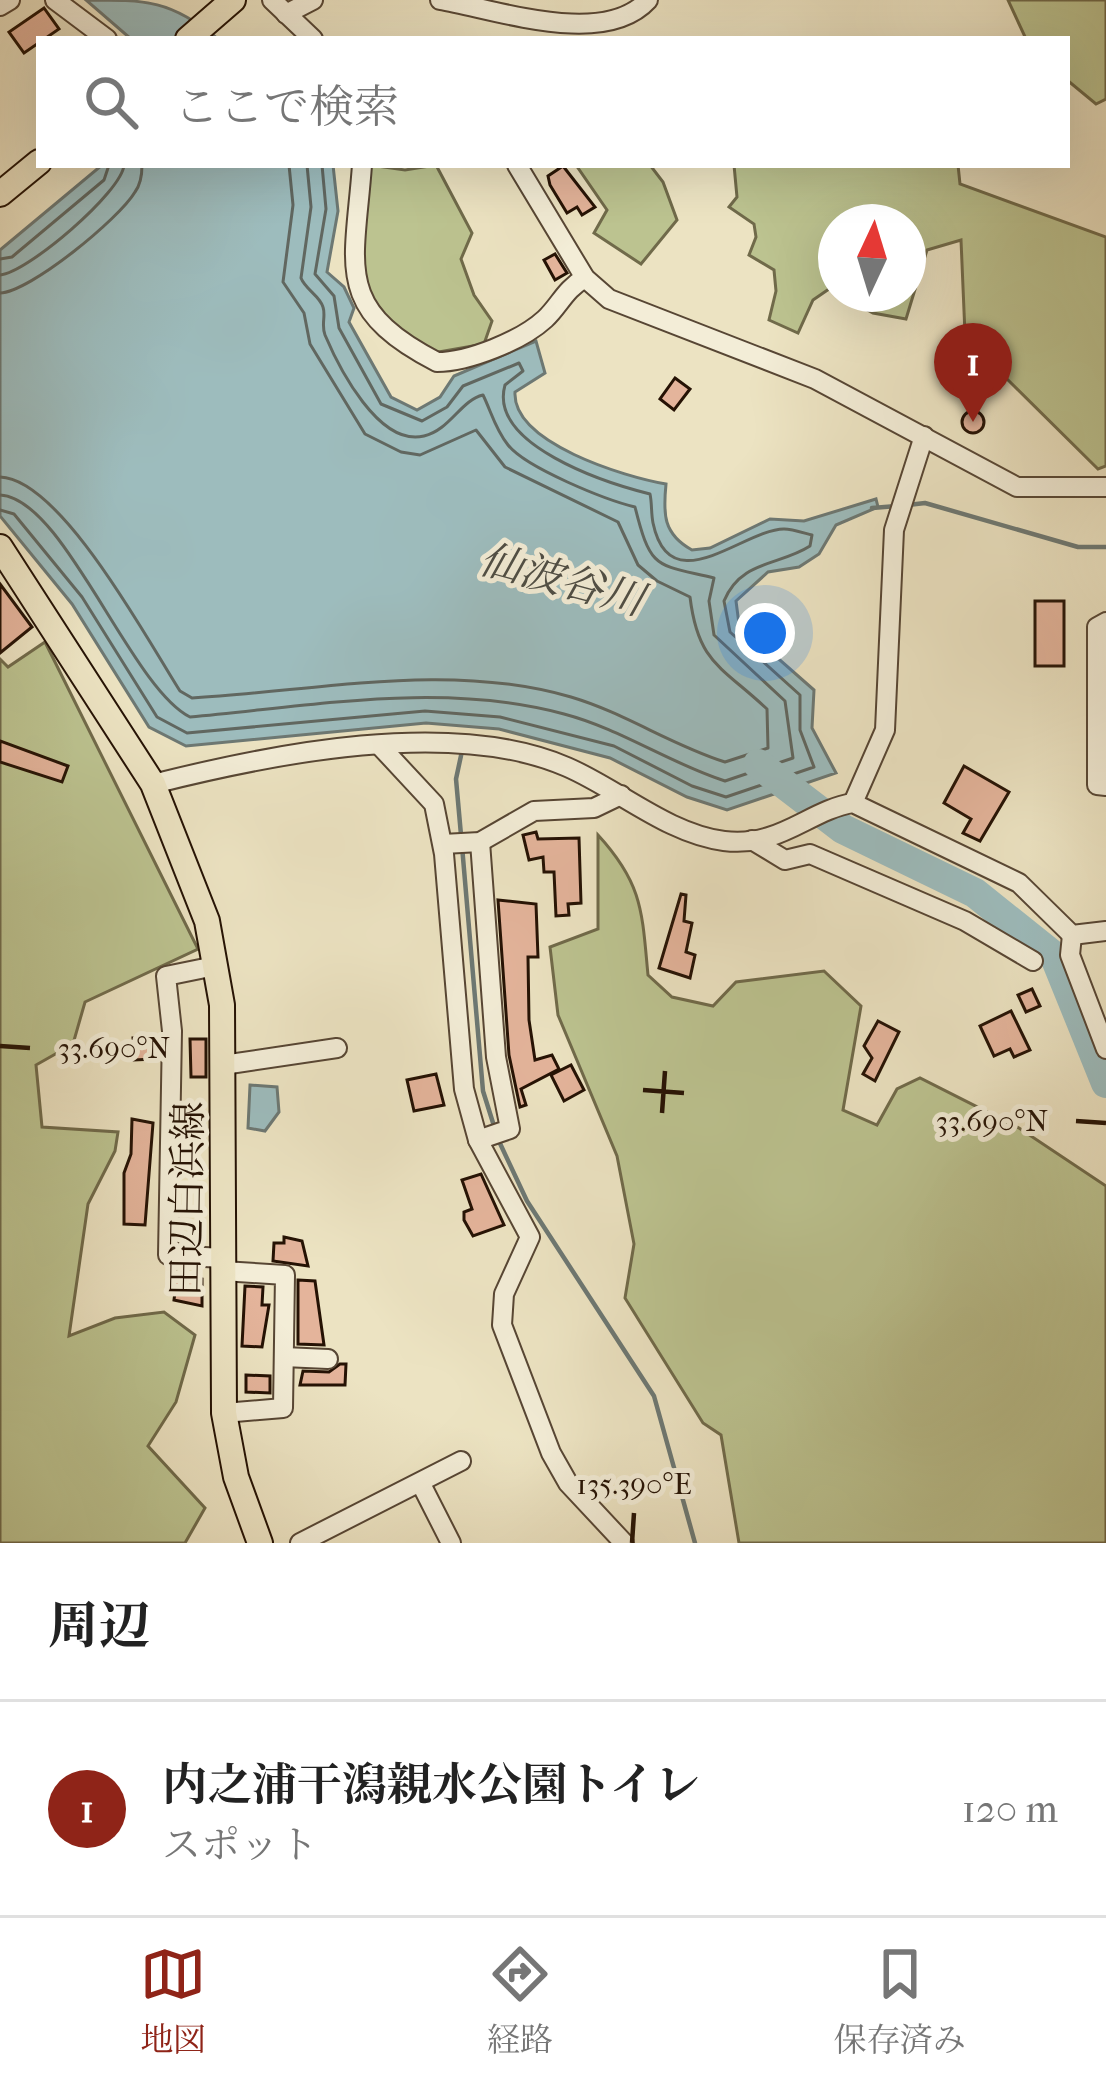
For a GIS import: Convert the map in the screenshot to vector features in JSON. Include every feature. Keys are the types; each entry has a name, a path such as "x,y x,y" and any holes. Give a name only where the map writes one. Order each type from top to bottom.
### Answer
{"main road":[{"path":"192,36 224,9"},
{"path":"0,194 36,164"},
{"name":"田辺白浜線","path":"0,548 153,784 200,902 214,966 223,1065 224,1413 236,1477 260,1543"}],"street":[{"path":"0,6 10,0"},
{"path":"55,0 103,36"},
{"path":"279,7 314,0"},
{"path":"440,0 586,26 615,23 648,0"},
{"path":"279,7 310,36"},
{"path":"362,168 352,274 383,329 437,362 480,352 543,321 569,286 585,278"},
{"path":"519,168 585,278 609,299 762,355 1018,487 1106,487"},
{"path":"153,784 231,764 430,742 520,749 698,835 756,839 792,831 847,804 885,730 894,530 924,436"},
{"path":"1106,622 1097,627 1102,702 1097,784 1106,786"},
{"path":"381,747 434,803 447,844 460,1068 530,1237 500,1309 516,1369 568,1483 625,1543"},
{"path":"447,844 476,842 534,811 594,808 621,795"},
{"path":"847,804 1019,883 1072,935 1106,932"},
{"path":"756,839 785,860 810,854 965,921 1033,961"},
{"path":"476,842 496,1057 510,1129 489,1137"},
{"path":"1072,935 1070,955 1106,1049"},
{"path":"214,966 166,976 172,1031 168,1256 284,1275 283,1408 224,1413"},
{"path":"223,1065 337,1048"},
{"path":"284,1357 328,1359"},
{"path":"300,1543 335,1535 461,1461"},
{"path":"421,1484 451,1543"}],"green space":[{"path":"1008,0 1106,0 1106,99 1096,104 1070,82 1070,36 1025,36"},
{"path":"370,168 438,168 472,233 461,259 474,295 492,321 484,344 433,353 403,333 370,294 363,274"},
{"path":"578,168 652,168 663,182 677,220 641,264 594,233 607,210"},
{"path":"734,168 958,168 960,184 1106,237 1106,466 1098,469 1003,375 967,381 961,240 926,253 926,204 818,204 818,297 798,333 769,320 776,291 774,270 749,255 756,237 754,224 729,207 737,197"},
{"path":"871,312 908,312 906,319"},
{"path":"45,642 198,949 85,1002 73,1044 36,1065 42,1127 118,1132 115,1151 88,1204 69,1336 115,1318 164,1312 195,1335 176,1402 148,1446 205,1508 185,1543 0,1543 0,659 8,667"},
{"path":"598,835 624,869 638,900 648,975 672,997 713,1006 736,982 824,971 861,1006 843,1110 877,1125 897,1089 920,1078 1019,1128 1106,1186 1106,1543 739,1543 721,1435 703,1423 625,1298 634,1244 617,1156 558,1015 550,947 598,929"}],"water":[{"path":"86,0 157,5 186,16 214,36 128,36"},
{"path":"98,168 333,168 338,211 327,272 344,287 354,308 349,322 391,397 417,410 440,397 454,376 536,341 545,373 515,392 519,410 532,427 574,454 666,484 670,530 692,550 710,548 770,519 804,521 876,499 878,507 836,525 819,554 799,567 768,572 736,601 739,624 814,690 812,728 836,773 727,810 687,797 610,758 499,729 426,723 186,746 149,727 72,604 0,516 0,250"},
{"path":"250,1085 277,1087 279,1112 265,1131 248,1128"}],"building":[{"path":"44,8 59,29 49,36 36,36 36,45 24,53 9,32"},
{"path":"565,168 595,207 582,215 577,207 567,213 548,176"},
{"path":"555,254 567,273 555,280 544,260"},
{"path":"675,378 690,389 674,410 660,399"},
{"path":"973,411 984,422 973,433 962,422"},
{"path":"0,584 32,627 0,653"},
{"path":"1035,601 1064,601 1064,666 1035,666"},
{"path":"0,741 68,766 62,782 0,762"},
{"path":"964,766 1009,792 980,841 963,833 971,819 944,803"},
{"path":"536,832 538,839 579,838 581,903 568,904 569,915 556,916 554,872 544,872 543,857 529,860 523,835"},
{"path":"681,894 686,895 684,921 692,923 686,952 695,955 690,978 659,968"},
{"path":"498,900 536,904 538,957 528,957 529,1020 535,1060 552,1055 559,1069 521,1089 526,1105 520,1107 509,1055"},
{"path":"1032,989 1040,1006 1026,1012 1018,995"},
{"path":"1011,1011 1030,1050 1014,1057 1010,1049 994,1056 980,1026"},
{"path":"878,1021 899,1032 875,1081 863,1074 872,1058 864,1046"},
{"path":"153,1037 154,1059 134,1060 133,1038"},
{"path":"190,1039 206,1039 206,1077 191,1077"},
{"path":"571,1065 584,1090 564,1101 551,1075"},
{"path":"436,1074 444,1105 414,1111 407,1080"},
{"path":"132,1119 153,1123 145,1225 124,1224 124,1173 131,1154"},
{"path":"481,1174 504,1225 473,1236 464,1220 464,1212 472,1209 462,1180"},
{"path":"284,1237 302,1241 308,1266 273,1261 274,1243 284,1243"},
{"path":"168,1270 202,1279 202,1306 174,1300 175,1292 167,1292"},
{"path":"298,1280 315,1281 324,1345 298,1344"},
{"path":"245,1286 263,1287 262,1305 269,1305 262,1347 242,1346"},
{"path":"346,1364 345,1385 300,1385 303,1371 329,1372"},
{"path":"246,1375 270,1376 270,1393 246,1392"}],"waterway":[{"path":"908,505 925,503 1078,547 1106,547"},
{"path":"872,508 897,506"},
{"path":"461,835 456,779 462,751"},
{"name":"仙波谷川","path":"758,764 843,829 975,893 1055,957 1106,1083"},
{"path":"462,846 483,1091 494,1126"},
{"path":"497,1137 527,1201 654,1396 695,1543"}],"place":[{"name":"内之浦干潟親水公園トイレ","path":"973,422"}]}
